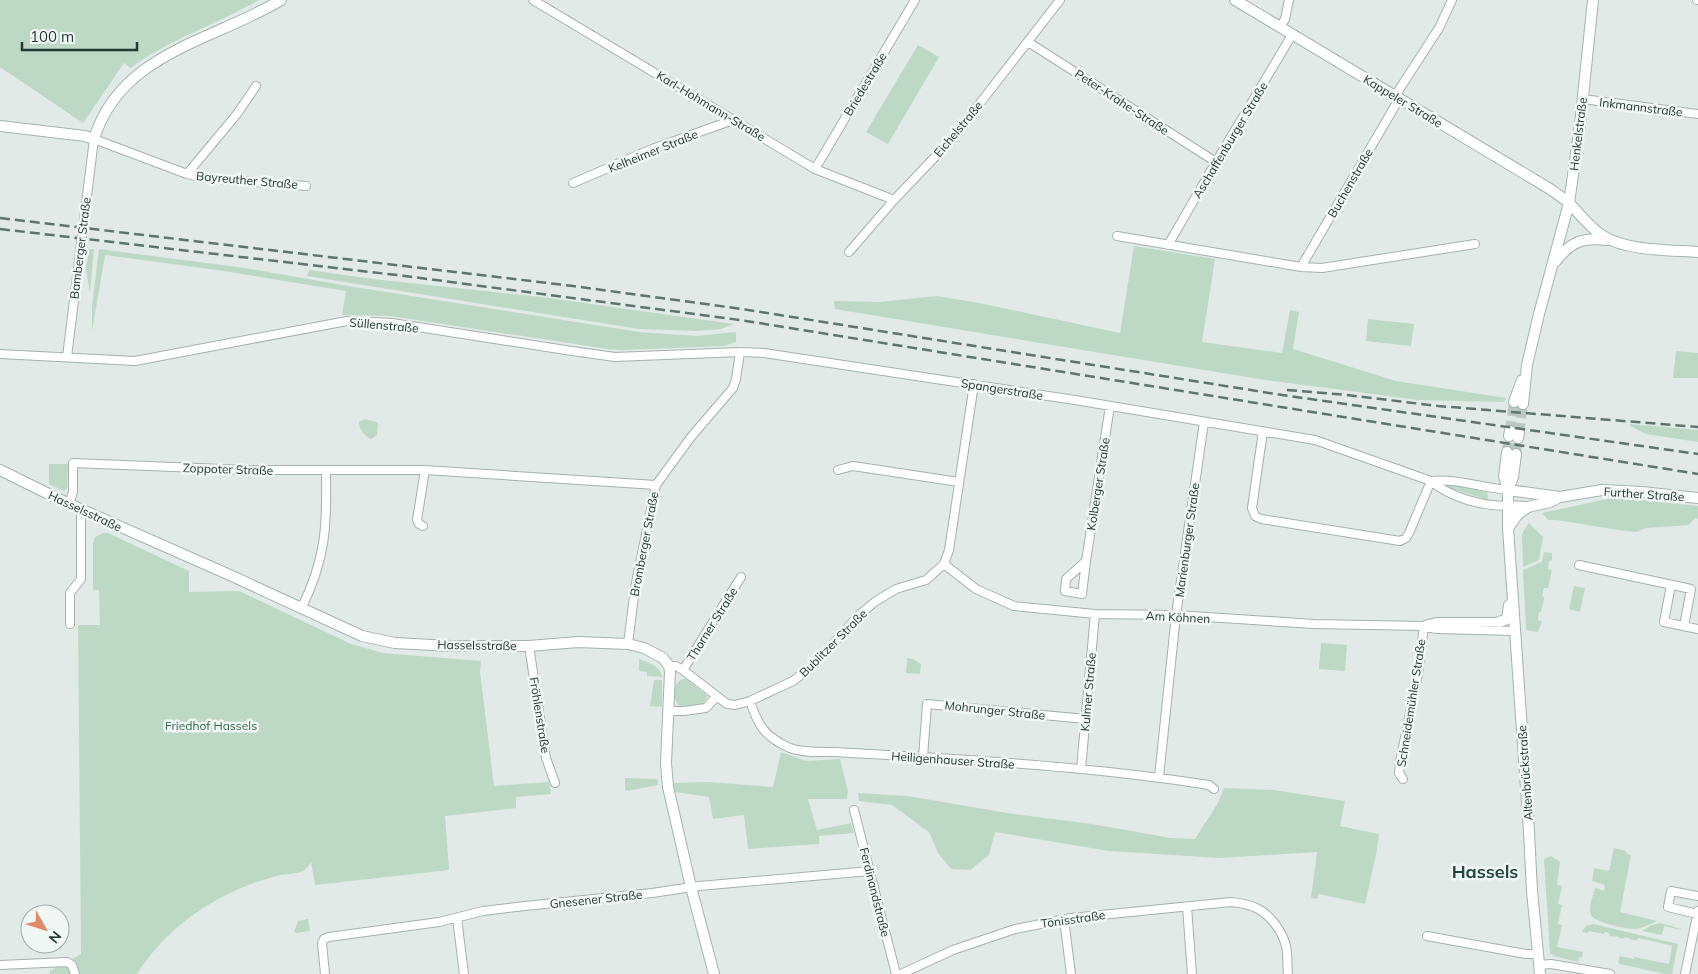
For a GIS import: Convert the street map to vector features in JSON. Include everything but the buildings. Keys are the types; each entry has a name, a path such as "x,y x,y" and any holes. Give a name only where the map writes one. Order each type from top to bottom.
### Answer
{"street":[{"path":"94,139 98,125 108,107 121,89 137,74 174,52 281,0"},
{"name":"Karl-Hohmann-Straße","path":"533,0 815,169 894,200"},
{"name":"Briedestraße","path":"815,169 915,0"},
{"name":"Eichelstraße","path":"849,252 894,200 953,138 1060,0"},
{"name":"Kappeler Straße","path":"1235,0 1543,184 1569,203 1594,229 1612,240"},
{"path":"1280,27 1290,0"},
{"name":"Buchenstraße","path":"1301,266 1439,28 1452,0"},
{"name":"Henkelstraße","path":"1518,403 1569,203 1583,99 1593,0"},
{"name":"Aschaffenburger Straße","path":"1168,245 1292,35"},
{"name":"Peter-Krahe-Straße","path":"1028,42 1216,162"},
{"name":"Bayreuther Straße","path":"188,174 256,86"},
{"name":"Inkmannstraße","path":"1583,99 1698,114"},
{"name":"Kelheimer Straße","path":"572,183 652,149 733,120"},
{"name":"Bayreuther Straße","path":"0,126 85,136 188,174 204,178 306,186"},
{"name":"Bamberger Straße","path":"67,357 94,139"},
{"path":"1117,236 1322,268 1475,244"},
{"name":"Henkelstraße","path":"1552,266 1563,251 1572,244 1591,240 1612,240"},
{"path":"1612,240 1640,247 1698,252"},
{"name":"Süllenstraße","path":"0,354 135,361 347,321 392,323 572,352 616,356 740,352"},
{"name":"Spangerstraße","path":"740,352 764,352 974,384 1315,440 1431,481 1444,490 1468,499 1492,506 1508,506"},
{"name":"Bromberger Straße","path":"628,644 635,588 656,485 691,437 733,388 740,352"},
{"path":"944,564 949,550 974,384"},
{"name":"Kolberger Straße","path":"1086,561 1110,406"},
{"name":"Marienburger Straße","path":"1159,777 1176,615 1204,422"},
{"path":"1263,432 1252,508 1255,516 1261,519 1400,541 1406,538 1409,533 1431,481"},
{"path":"1508,490 1513,477 1512,453"},
{"name":"Zoppoter Straße","path":"69,504 73,492 74,463 142,467 326,472 425,470 656,485"},
{"path":"838,470 853,466 959,482"},
{"name":"Hasselsstraße","path":"0,470 69,504 362,636 378,640 451,646 529,646 578,642 628,644 658,654 669,666"},
{"path":"423,526 417,520 425,470"},
{"path":"301,609 316,575 322,554 327,510 326,472"},
{"name":"Spangerstraße","path":"1431,481 1450,481 1490,489 1508,490"},
{"name":"Further Straße","path":"1508,490 1560,497"},
{"name":"Altenbrückstraße","path":"1508,490 1508,528 1530,832 1532,891 1539,969"},
{"name":"Further Straße","path":"1508,506 1528,507 1550,502 1560,497 1602,490 1698,498"},
{"path":"1508,528 1518,514 1528,507"},
{"path":"70,624 70,593 81,579 81,509"},
{"name":"Am Köhnen","path":"944,564 976,589 1014,606 1095,614 1176,615 1314,624 1424,626 1436,629 1516,631"},
{"name":"Bublitzer Straße","path":"750,701 793,682 815,664 859,615 876,601 896,589 926,580 944,564"},
{"path":"1579,565 1691,589 1684,626"},
{"name":"Thorner Straße","path":"683,670 741,577"},
{"path":"1671,585 1664,622 1698,629"},
{"name":"Altenbrückstraße","path":"1499,622 1504,621 1508,615 1509,603 1513,592"},
{"name":"Kulmer Straße","path":"1081,769 1095,614"},
{"name":"Am Köhnen","path":"1424,626 1436,622 1499,622"},
{"name":"Schneidemühler Straße","path":"1403,779 1399,772 1400,762 1418,674 1424,626"},
{"name":"Fröhlenstraße","path":"529,646 546,758 555,783"},
{"path":"714,974 691,887 667,781 669,666 676,666 683,670 716,696 731,705 750,701"},
{"path":"668,711 706,708 716,696"},
{"name":"Heiligenhauser Straße","path":"750,701 760,726 768,734 792,748 1081,769 1159,777 1209,785 1214,789"},
{"name":"Mohrunger Straße","path":"923,757 927,704 1086,719"},
{"name":"Ferdinandstraße","path":"854,810 896,974"},
{"name":"Gnesener Straße","path":"325,974 322,943 324,939 438,922 483,911 691,887 870,872"},
{"path":"1685,974 1698,912 1668,907 1671,891 1698,896"},
{"name":"Tönisstraße","path":"901,974 962,946 1015,929 1064,919 1230,902 1254,906 1268,916 1281,934 1286,946 1288,974"},
{"path":"1187,907 1192,974"},
{"path":"457,918 464,974"},
{"path":"1064,919 1071,974"},
{"path":"1428,936 1526,954 1538,954"},
{"path":"0,965 67,962 72,965 75,974"},
{"path":"1539,969 1551,964 1610,974"}],"green space":[{"path":"0,0 259,0 177,40 130,68 124,63 83,123 0,67"},
{"path":"918,45 939,57 888,144 866,132"},
{"path":"1134,246 1215,259 1202,342 1282,353 1290,310 1299,312 1293,349 1396,381 1506,398 1504,402 1418,400 1259,379 835,309 834,301 879,302 937,296 1120,333"},
{"path":"89,249 94,249 90,293 86,269"},
{"path":"99,249 245,268 639,332 697,336 736,332 736,342 723,346 622,350 390,316 342,315 346,291 217,270 105,255 92,332 92,306"},
{"path":"309,270 373,279 541,297 734,324 721,329 697,331 639,329 307,276"},
{"path":"1368,319 1414,324 1411,346 1366,341"},
{"path":"1676,351 1698,353 1698,378 1673,378"},
{"path":"365,419 378,423 377,435 371,439 364,434 360,427 359,422"},
{"path":"1630,424 1698,430 1698,442 1646,434 1630,426"},
{"path":"49,464 68,464 67,488 64,491 49,484"},
{"path":"1442,484 1487,491 1488,500 1443,486"},
{"path":"1607,499 1633,499 1698,506 1698,519 1695,518 1689,525 1646,528 1636,532 1548,520 1542,513"},
{"path":"1529,523 1543,537 1539,560 1523,567 1522,537"},
{"name":"Friedhof Hassels","path":"108,533 189,571 189,592 239,591 351,644 383,653 481,661 480,672 494,786 549,782 551,794 516,797 516,808 445,816 449,870 315,885 311,862 301,872 280,875 254,883 203,908 173,931 160,944 137,974 50,974 50,971 81,954 78,625 100,625 99,590 93,590 93,543 95,537"},
{"path":"1544,552 1552,553 1552,560 1549,561 1548,569 1552,570 1548,588 1544,588 1542,596 1544,599 1538,620 1542,621 1538,632 1526,630 1523,570 1542,562"},
{"path":"1574,586 1585,588 1580,612 1569,609"},
{"path":"1321,643 1347,645 1345,671 1319,669"},
{"path":"907,658 921,664 920,674 906,673"},
{"path":"639,659 656,667 663,677 647,676 647,672 639,671"},
{"path":"682,679 686,679 707,696 706,700 692,706 680,706 677,704 675,688"},
{"path":"654,680 662,680 662,707 650,706"},
{"path":"781,752 806,761 840,759 848,791 847,799 808,799 817,830 851,823 854,833 819,836 819,844 748,849 744,815 713,819 709,797 675,792 674,783 708,782 773,787"},
{"path":"625,778 656,779 658,780 658,785 627,791 625,789"},
{"path":"1224,788 1274,790 1345,801 1340,826 1379,834 1365,904 1319,894 1317,899 1311,898 1317,852 1220,858 1109,851 995,832 989,855 970,870 951,869 938,853 929,832 892,805 859,801 858,793 908,796 1171,838 1195,839 1218,803"},
{"path":"1614,848 1626,851 1626,853 1631,855 1620,912 1657,921 1641,928 1631,929 1598,921 1591,915 1590,905 1595,888 1604,891 1605,885 1592,881 1594,868 1609,871"},
{"path":"1551,856 1560,862 1557,885 1562,886 1558,904 1562,905 1558,924 1562,925 1557,947 1583,952 1582,958 1579,957 1578,962 1554,956 1550,953 1544,859"},
{"path":"308,919 310,931 294,932 298,921"},
{"path":"1660,923 1681,930 1664,926 1662,935 1642,931"},
{"path":"1593,924 1678,944 1672,974 1620,964 1618,962 1620,956 1669,964 1672,946 1639,938 1636,941 1625,937 1624,939 1619,938 1610,936 1609,933 1605,932 1604,934 1589,931 1588,933 1582,932 1586,926"}],"tunnel":[{"path":"1510,431 1514,402"},
{"path":"1519,433 1523,404"},
{"path":"1507,452 1509,436"},
{"path":"1516,454 1518,438"}],"railway":[{"path":"0,218 573,286 742,309 1282,395 1698,454"},
{"path":"0,229 405,276 740,320 1698,474"},
{"path":"1287,390 1438,406 1698,427"}],"district":[{"name":"Hassels","path":"1485,871"}]}
